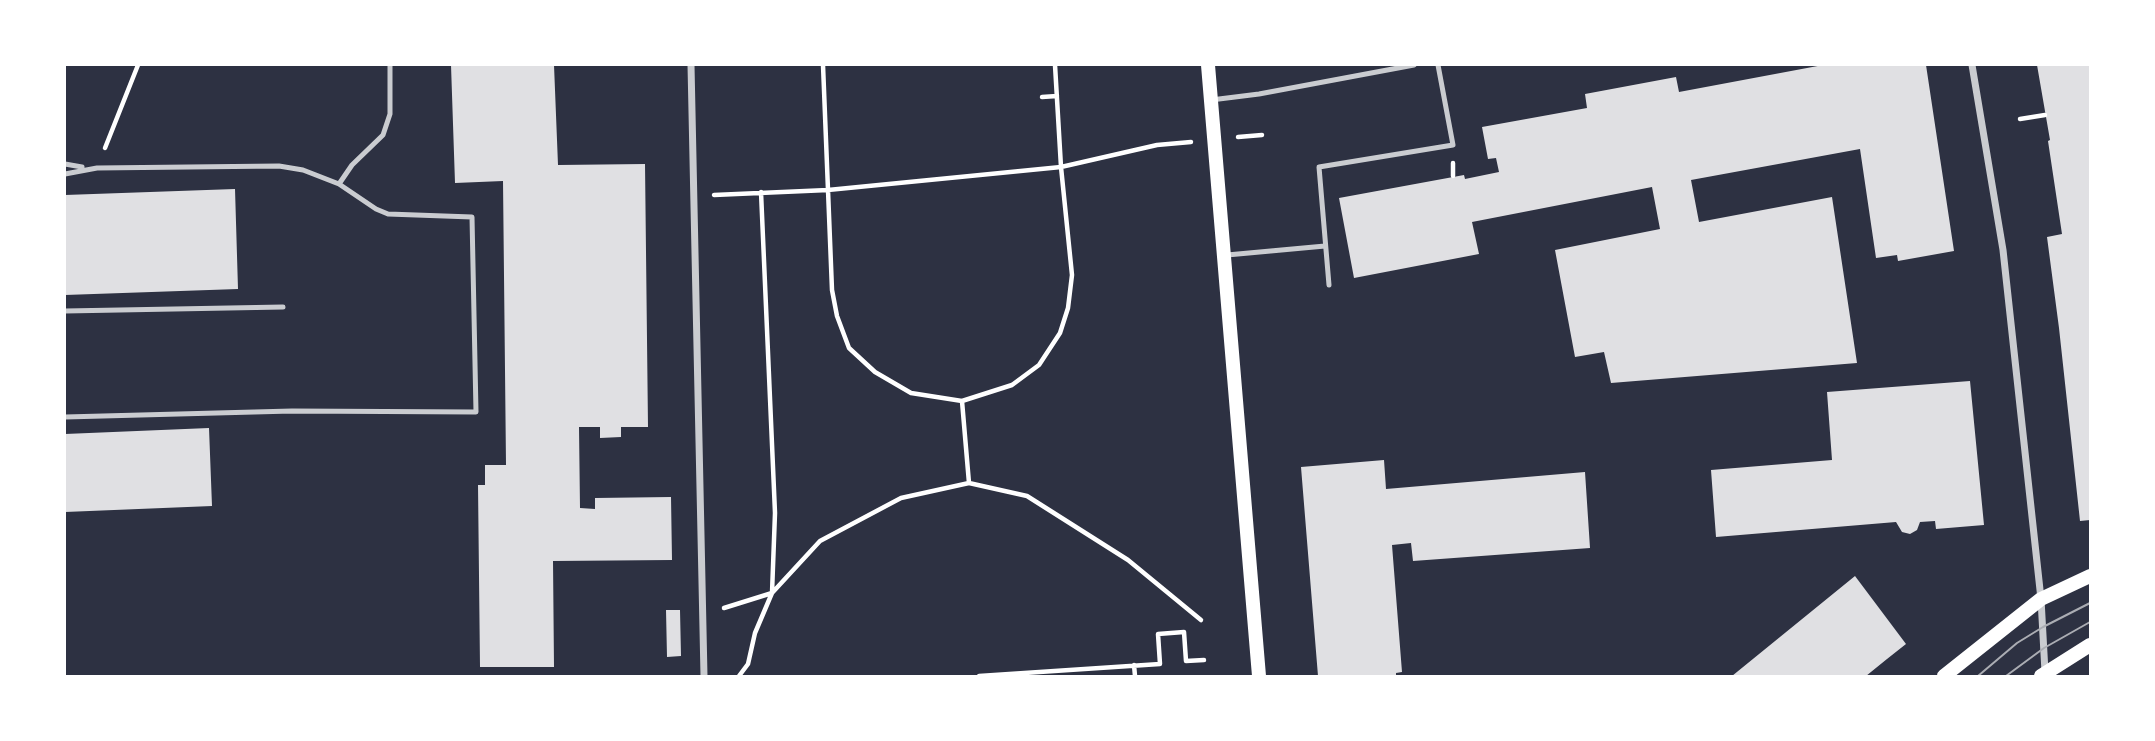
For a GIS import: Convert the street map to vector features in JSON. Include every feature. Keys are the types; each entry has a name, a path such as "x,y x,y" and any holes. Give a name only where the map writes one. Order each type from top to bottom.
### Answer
{"main road":[{"path":"1208,65 1259,676"},
{"path":"1944,676 2041,599 2090,576"},
{"path":"2044,675 2090,645"}],"street":[{"path":"691,65 704,676"},
{"path":"1972,65 2003,250 2041,599 2044,675"}],"lane":[{"path":"338,184 352,165 383,135 390,114 390,65"},
{"path":"1211,100 1259,94 1414,65"},
{"path":"1329,285 1319,167 1453,145 1438,65"},
{"path":"65,164 87,169"},
{"path":"65,174 97,168 279,166 303,170 338,184 388,214 472,217 476,412 292,411 65,417"},
{"path":"1224,255 1325,246"},
{"path":"65,311 283,307"}],"path":[{"path":"97,168 138,65"},
{"path":"823,65 832,290 837,316 849,348 874,372 911,393 962,401 1012,385 1039,365 1060,333 1068,308 1072,275 1061,167 1055,65"},
{"path":"1042,97 1057,96"},
{"path":"2020,119 2045,115"},
{"path":"720,195 828,190 1061,167 1157,145"},
{"path":"761,192 775,513 772,593"},
{"path":"962,401 969,483"},
{"path":"739,676 748,664 755,632 772,593 820,541 901,498 969,483 1027,496 1128,560 1201,620"},
{"path":"723,608 772,593"},
{"path":"979,676 1160,664 1158,634 1184,632 1186,661 1204,660"},
{"path":"1134,665 1135,676"}],"building":[{"path":"451,65 554,65 558,165 645,164 648,427 621,427 621,437 600,438 600,427 579,427 580,508 595,509 595,498 671,497 672,560 553,561 554,667 480,667 478,485 485,485 485,465 506,465 503,181 455,183"},
{"path":"1823,65 1926,65 1954,251 1898,261 1897,255 1876,258 1860,149 1691,180 1699,222 1832,197 1857,363 1611,383 1604,352 1575,357 1555,250 1660,229 1652,187 1472,222 1479,254 1354,278 1339,198 1464,175 1465,179 1499,172 1496,158 1488,159 1482,127 1587,108 1585,94 1676,77 1679,92"},
{"path":"2037,65 2090,65 2090,520 2080,521 2047,237 2062,234"},
{"path":"235,189 238,289 65,295 65,195"},
{"path":"1970,381 1984,525 1936,529 1935,521 1920,522 1917,530 1910,534 1902,532 1896,522 1716,537 1711,470 1832,460 1827,392"},
{"path":"209,428 212,506 65,512 65,434"},
{"path":"1384,460 1386,489 1585,472 1590,548 1413,561 1411,543 1392,545 1402,672 1396,673 1396,676 1318,676 1301,467"},
{"path":"1855,576 1906,644 1866,676 1732,676"},
{"path":"666,610 680,610 681,656 667,657"}],"tram line":[{"path":"1978,676 2017,643 2090,603"},
{"path":"2006,676 2044,648 2090,622"}]}
